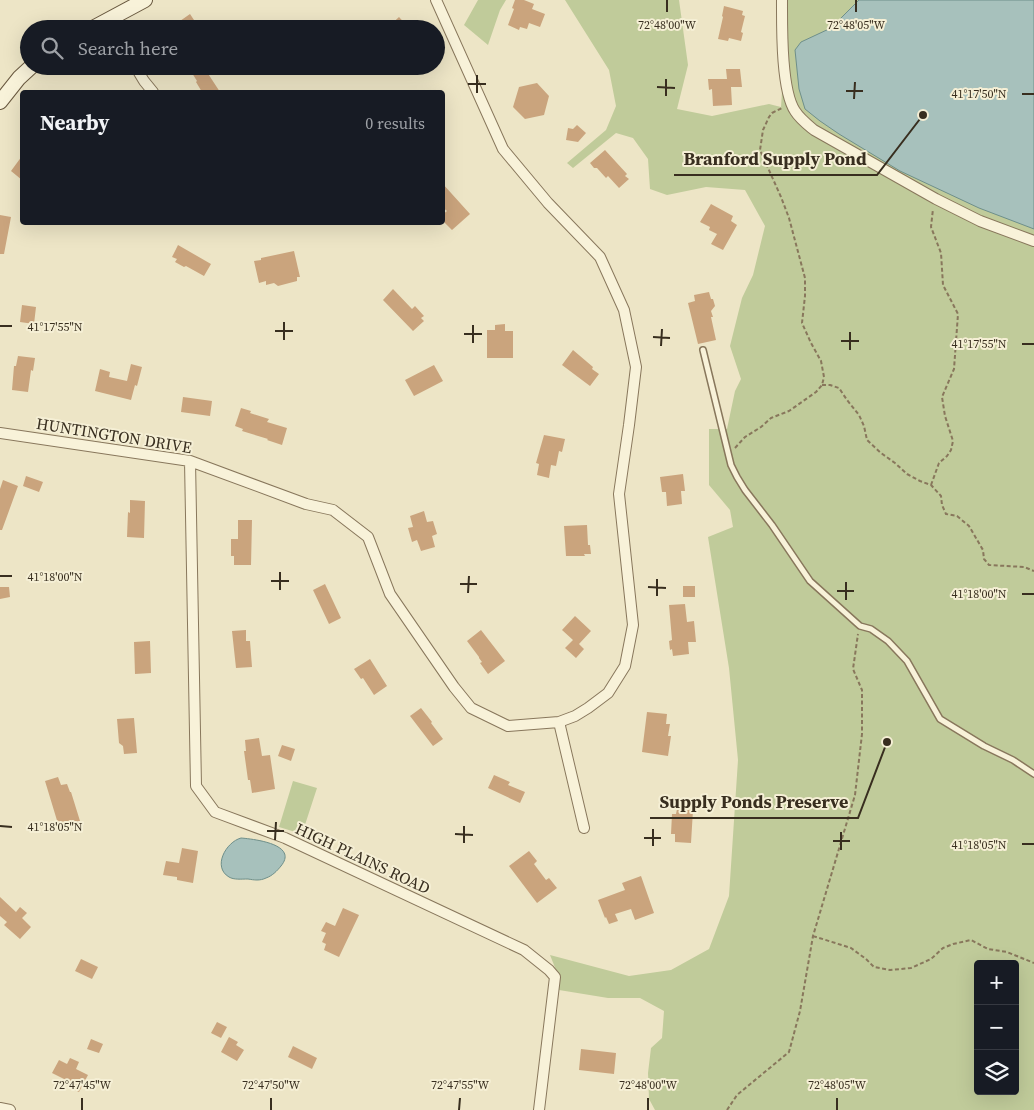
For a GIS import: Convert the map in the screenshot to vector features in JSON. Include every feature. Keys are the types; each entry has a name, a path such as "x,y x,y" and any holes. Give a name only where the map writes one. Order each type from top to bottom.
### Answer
{"street":[{"path":"117,20 145,0"},
{"name":"HUNTINGTON DRIVE","path":"0,433 190,461 306,504 333,510 368,537 390,594 454,687 471,708 508,726 559,722 575,716 608,693 625,666 633,625 619,494 636,367 624,310 600,257 548,203 503,149 436,0"},
{"path":"782,0 786,79 791,104 801,119 814,130 936,199 980,221 1034,241"},
{"path":"0,102 22,75"},
{"path":"140,75 151,90"},
{"name":"HIGH PLAINS ROAD","path":"190,461 196,786 216,812 285,838 524,950 549,970 555,977 539,1110"},
{"path":"559,722 584,828"},
{"path":"0,1108 10,1110"}],"lane":[{"path":"703,350 731,465 745,490 772,525 810,581 860,626 871,629 888,641 907,661 940,719 1034,774"}],"path":[{"path":"728,453 745,437 762,427 771,418 788,411 816,392 822,385 824,377 821,361 810,343 802,323 805,278 789,218 760,150 763,130 768,117 772,113 791,104"},
{"path":"931,485 939,463 951,450 953,441 945,416 942,397 954,369 958,314 943,286 941,253 931,227 932,210 936,199"},
{"path":"822,385 839,388 859,415 867,440 907,474 931,485 941,496 946,514 958,516 969,526 983,550 984,559 988,566 1024,567 1034,570"},
{"path":"727,1110 736,1095 789,1052 800,1011 812,936 856,795 862,734 862,690 853,669 860,626"},
{"path":"812,936 851,948 874,967 890,970 911,968 931,959 943,948 971,940 988,949 1007,952 1034,963"}],"green space":[{"path":"478,0 506,0 500,10 488,45 464,25"},
{"path":"565,0 679,0 688,65 677,109 712,116 769,104 781,107 788,0 1034,0 1034,1110 655,1110 649,1099 648,1073 651,1048 662,1038 664,1011 640,998 608,998 559,990 558,975 550,955 629,976 671,970 709,949 729,896 738,760 729,668 708,537 733,527 730,510 709,485 709,429 727,429 735,391 741,379 730,346 742,298 753,275 765,226 745,190 706,187 667,195 650,189 648,159 633,138 616,133 573,168 567,163 606,130 616,106 609,70"},
{"path":"293,781 317,788 302,834 279,827"}],"water":[{"path":"859,0 1034,0 1034,229 979,208 900,171 839,134 805,109 799,89 795,50 801,42 831,28"},
{"path":"241,838 264,841 279,848 284,852 285,859 281,866 272,875 262,880 229,877 224,873 221,861 230,844"}],"building":[{"path":"515,0 524,0 534,4 532,9 545,14 540,27 529,23 527,29 520,27 519,30 508,25"},
{"path":"724,6 743,11 742,15 745,16 741,41 729,38 728,41 718,39"},
{"path":"190,14 194,20 181,20"},
{"path":"726,69 740,69 742,87 731,87 732,105 713,106 712,89 709,90 708,79 727,79"},
{"path":"193,75 209,75 219,90 201,90"},
{"path":"537,83 549,96 544,115 525,119 513,107 519,87"},
{"path":"577,125 586,133 578,142 566,140 568,128 573,129"},
{"path":"605,150 627,174 625,176 629,179 619,188 608,176 606,178 590,163"},
{"path":"20,159 20,178 11,171"},
{"path":"445,186 470,214 452,230 445,223 445,213 447,211 445,209"},
{"path":"711,204 733,216 731,221 737,225 723,250 711,244 717,234 709,230 710,227 700,222"},
{"path":"0,215 11,217 4,254 0,254"},
{"path":"178,245 211,264 204,276 175,262 177,259 172,257"},
{"path":"294,251 300,277 297,277 297,281 278,286 274,283 266,285 266,281 259,283 254,261"},
{"path":"393,289 412,309 415,306 424,316 421,318 424,321 413,331 383,300"},
{"path":"709,292 715,306 711,311 713,317 711,317 716,340 698,344 688,303 695,301 694,295"},
{"path":"22,305 36,307 34,324 20,322"},
{"path":"505,324 505,331 513,331 513,358 487,358 487,330 495,330 495,325"},
{"path":"573,350 599,374 590,386 562,365"},
{"path":"18,356 35,358 28,392 12,390 14,366 16,366"},
{"path":"131,364 142,367 131,400 95,391 100,369 110,372 109,377 127,381"},
{"path":"434,365 443,381 414,396 405,380"},
{"path":"183,397 212,401 210,416 181,412"},
{"path":"241,408 269,419 267,422 287,428 282,445 242,431 243,429 235,426"},
{"path":"544,435 565,439 562,452 559,451 556,466 551,465 549,478 537,475 539,464 536,463"},
{"path":"683,474 685,491 681,491 682,504 667,506 666,492 662,492 660,477"},
{"path":"26,476 43,482 39,492 23,486"},
{"path":"3,480 18,486 2,530 0,530 0,489"},
{"path":"130,500 145,501 144,538 127,537"},
{"path":"424,511 427,522 433,521 437,534 432,536 435,547 421,551 417,540 412,542 408,528 413,527 410,516"},
{"path":"238,520 252,520 251,565 234,565 234,556 231,556 231,539 238,539"},
{"path":"587,525 588,545 590,545 591,554 584,554 585,556 566,556 564,526"},
{"path":"325,584 341,618 329,624 313,590"},
{"path":"683,586 695,586 695,597 683,597"},
{"path":"0,587 9,587 10,597 0,599"},
{"path":"685,604 687,622 694,621 696,642 688,642 689,654 673,656 669,641 672,640 669,605"},
{"path":"575,616 591,631 579,644 584,649 576,658 565,648 573,640 562,630"},
{"path":"246,630 246,641 250,641 252,667 236,668 232,631"},
{"path":"481,630 505,661 488,674 480,663 482,662 479,657 467,641"},
{"path":"150,641 151,673 135,674 134,642"},
{"path":"370,659 387,686 374,695 363,678 361,679 354,669"},
{"path":"421,708 443,739 433,746 410,716"},
{"path":"647,712 667,714 666,724 670,724 668,736 671,736 668,756 642,752"},
{"path":"134,718 137,753 124,754 123,746 119,743 117,719"},
{"path":"259,738 262,756 270,755 275,789 252,793 244,751 246,751 245,740"},
{"path":"282,745 295,749 291,761 278,756"},
{"path":"494,775 510,782 508,785 525,792 520,803 488,788"},
{"path":"58,777 61,785 67,784 71,792 80,821 76,824 73,823 59,827 45,781"},
{"path":"677,809 693,810 691,843 675,842 675,834 671,834 672,814 676,814"},
{"path":"182,848 198,851 193,883 177,880 177,877 163,875 166,861 179,863"},
{"path":"529,851 537,861 534,864 546,880 549,878 557,888 537,903 509,866"},
{"path":"641,876 654,913 635,920 631,909 615,914 618,921 609,924 598,900 625,890 622,883"},
{"path":"0,897 16,912 20,907 27,913 22,918 31,927 20,939 4,925 7,922 0,916"},
{"path":"343,908 359,915 339,957 324,950 326,944 322,942 326,933 321,931 326,922 335,926"},
{"path":"81,959 98,967 92,979 75,971"},
{"path":"217,1022 227,1027 221,1038 211,1033"},
{"path":"229,1037 238,1042 236,1045 244,1050 237,1061 221,1052"},
{"path":"91,1039 103,1044 99,1053 87,1049"},
{"path":"293,1046 317,1058 312,1069 288,1057"},
{"path":"581,1049 616,1053 614,1074 579,1070"},
{"path":"70,1058 79,1062 76,1069 88,1075 79,1092 67,1086 70,1082 52,1073 59,1060 67,1064"}],"place":[{"name":"Branford Supply Pond","path":"923,115"},
{"name":"Supply Ponds Preserve","path":"887,742"}]}
